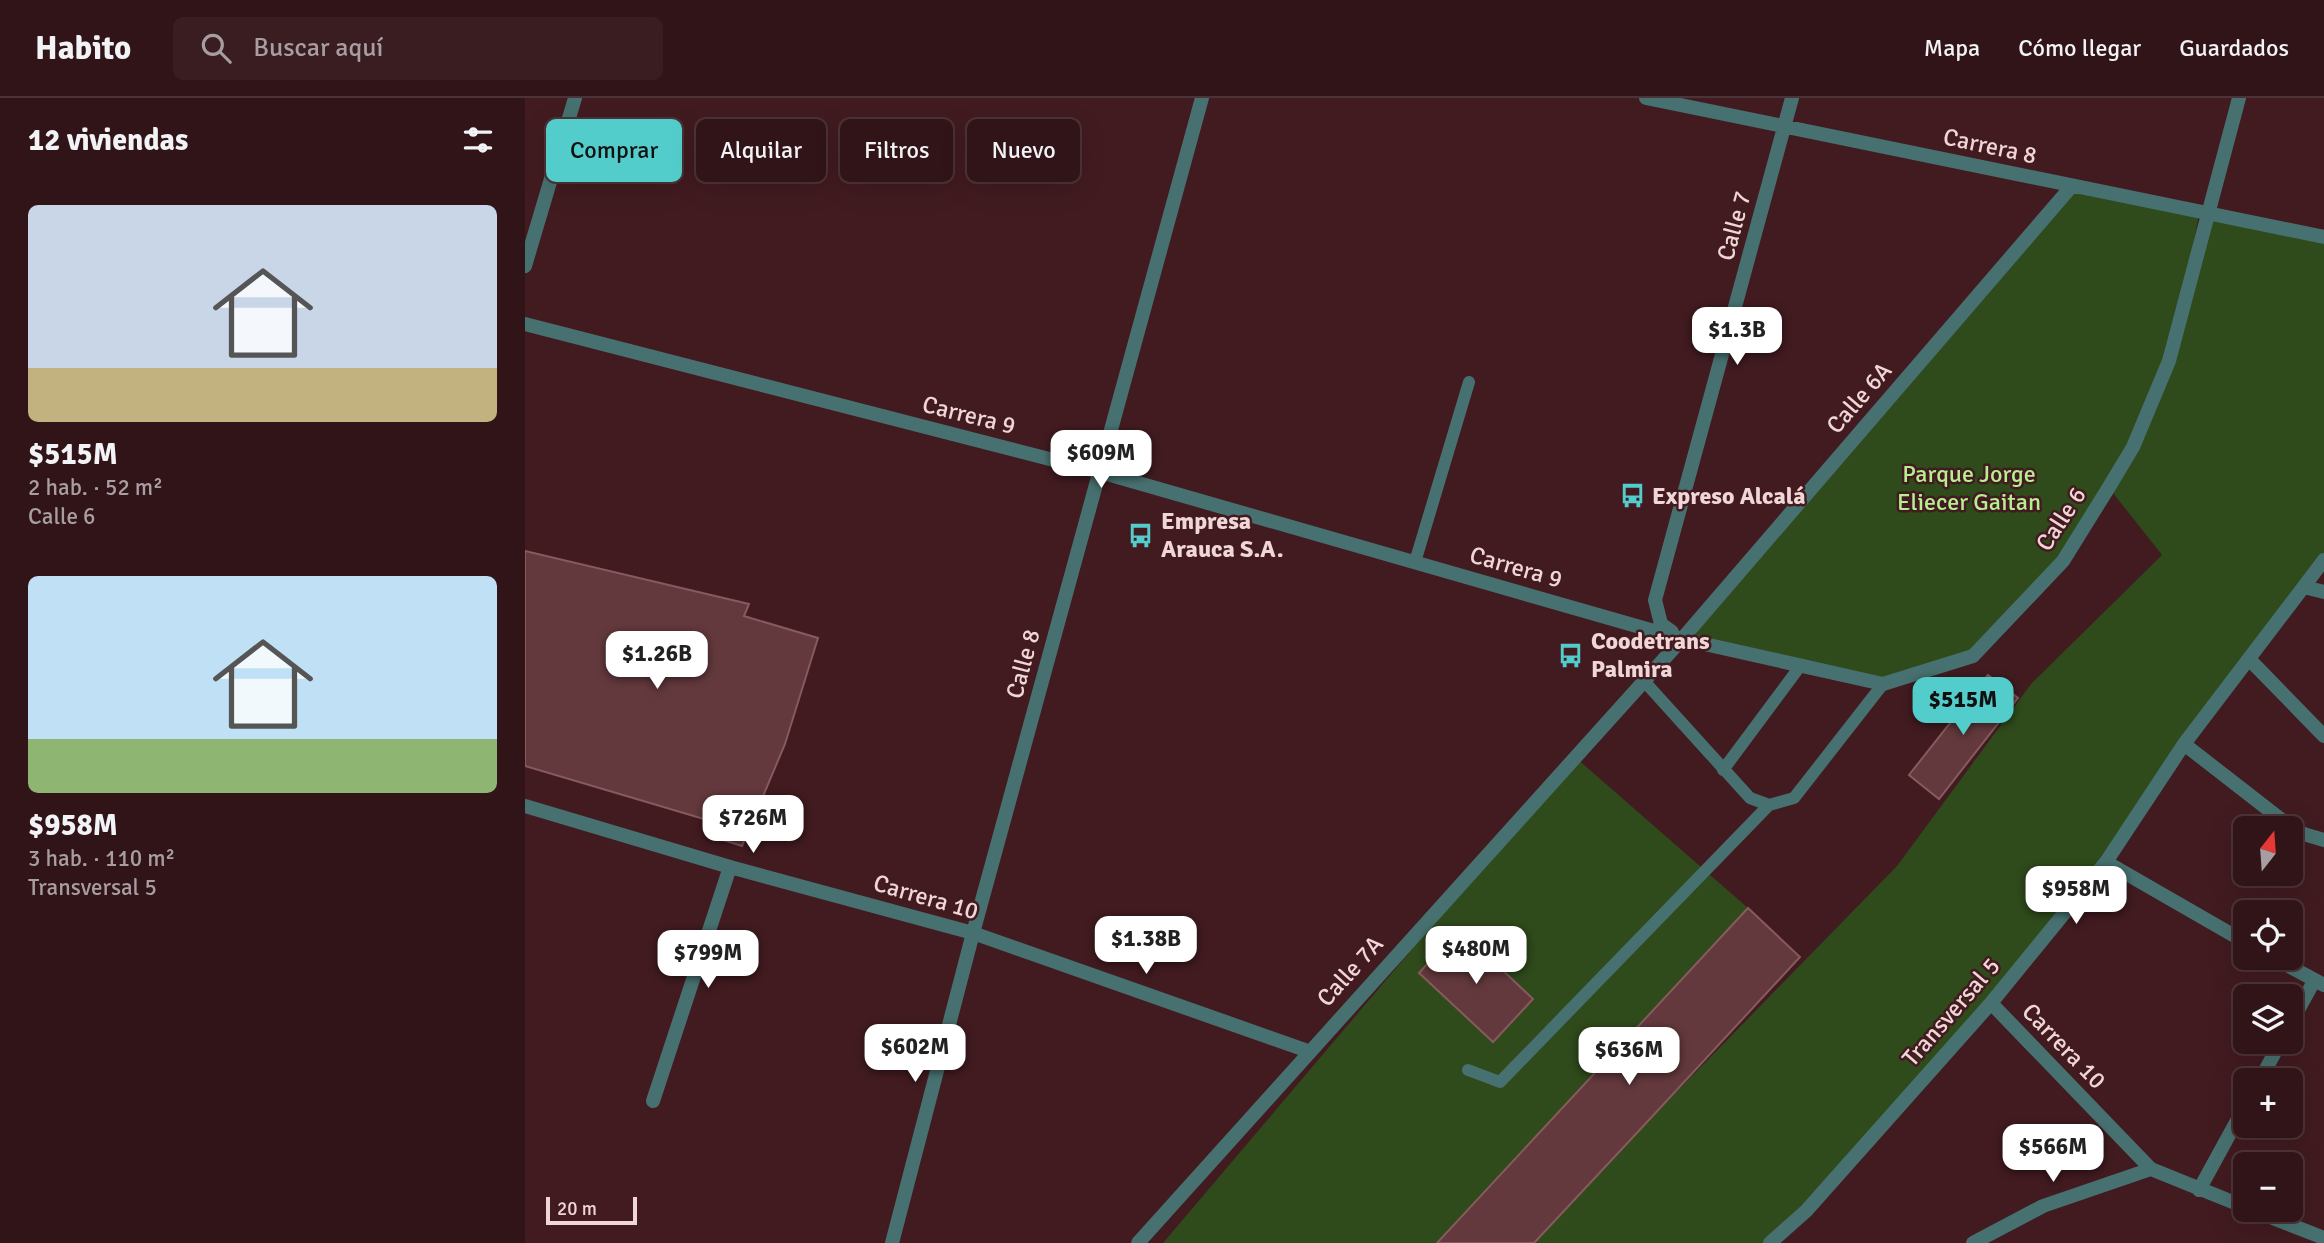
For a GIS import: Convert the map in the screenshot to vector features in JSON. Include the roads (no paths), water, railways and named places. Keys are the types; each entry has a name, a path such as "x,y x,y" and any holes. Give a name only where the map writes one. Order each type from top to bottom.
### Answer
{"street":[{"path":"525,266 575,98"},
{"name":"Calle 8","path":"892,1243 973,933 1202,98"},
{"name":"Carrera 8","path":"1646,98 2209,216 2324,237"},
{"name":"Calle 7","path":"1682,639 1661,624 1655,600 1792,98"},
{"name":"Calle 6","path":"1883,684 1973,656 2063,561 2136,440 2169,361 2239,98"},
{"name":"Calle 6A","path":"1682,639 2071,187"},
{"name":"Carrera 9","path":"525,324 1100,471 1682,639"},
{"name":"Transversal 5","path":"1770,1243 1806,1211 1991,1003 2106,862 2184,744 2324,560"},
{"path":"2304,587 2324,592"},
{"path":"1682,639 1883,684"},
{"name":"Calle 7A","path":"1138,1243 1308,1051 1682,639"},
{"path":"2249,659 2324,736"},
{"path":"2184,744 2297,832 2324,841"},
{"name":"Carrera 10","path":"525,806 730,867 973,933 1308,1051"},
{"path":"2106,862 2233,935"},
{"path":"653,1101 730,867"},
{"path":"2296,970 2319,983 2303,1006"},
{"name":"Carrera 10","path":"1991,1003 2151,1168 2233,1202"},
{"path":"2199,1190 2233,1128"},
{"path":"1973,1243 2043,1206 2151,1168"},
{"name":"Carrera 10","path":"2283,1222 2324,1238"}],"lane":[{"path":"1415,562 1469,382"},
{"path":"1723,770 1801,665"},
{"path":"1644,681 1750,798 1769,805"},
{"path":"1468,1070 1500,1082 1769,805 1794,798 1883,684"}],"place":[{"name":"Expreso Alcalá","path":"1632,496"},
{"name":"Empresa Arauca S.A.","path":"1141,535"},
{"name":"Coodetrans Palmira","path":"1571,655"}],"park label":[{"name":"Parque Jorge Eliecer Gaitan","path":"1969,488"}]}
